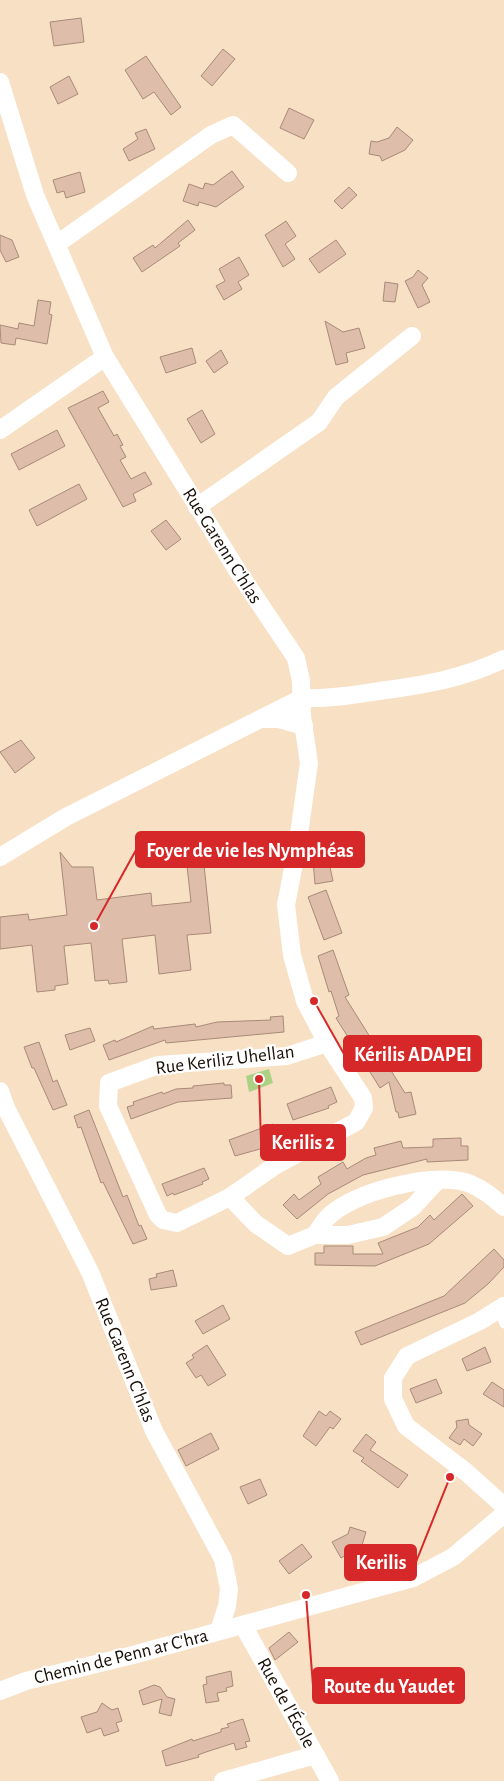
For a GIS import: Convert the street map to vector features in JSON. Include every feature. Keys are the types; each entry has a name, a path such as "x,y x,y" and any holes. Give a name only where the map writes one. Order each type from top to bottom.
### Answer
{"street":[{"name":"Rue Garenn C'hlas","path":"0,82 35,195 105,357 197,507 296,658 302,698"},
{"path":"57,244 211,135 233,125 288,173"},
{"path":"197,507 319,422 336,397 412,336"},
{"path":"0,430 105,357"},
{"path":"0,857 66,817 302,698 325,699 441,682 482,669 504,658"},
{"name":"Rue Keriliz Uhellan","path":"302,698 309,763 297,848 286,905 292,955 305,1001 327,1043 363,1098 364,1108 356,1122 276,1165 230,1197 177,1223 163,1220 158,1215 108,1106 108,1083 158,1065 287,1056 327,1043"},
{"path":"261,718 279,719 304,726"},
{"name":"Rue Garenn C'hlas","path":"0,1091 6,1108 90,1272 154,1431 223,1559 230,1589 219,1631"},
{"path":"315,1235 329,1217 352,1202 381,1190 438,1180 466,1183 504,1207"},
{"path":"230,1197 256,1224 288,1246 315,1235 348,1236 383,1227 413,1207 438,1180"},
{"path":"502,1313 407,1356 393,1378 393,1399 406,1426 466,1472 504,1506"},
{"name":"Chemin de Penn ar C'hra","path":"0,1691 26,1681 243,1625 413,1578 453,1557 504,1514"},
{"name":"Rue de l'École","path":"243,1625 330,1781"},
{"path":"223,1781 315,1755"}],"green space":[{"path":"269,1069 273,1083 249,1092 246,1076"}],"building":[{"path":"81,18 84,42 54,46 50,22"},
{"path":"223,49 235,59 212,86 201,76"},
{"path":"146,56 181,107 171,115 154,92 143,99 125,70"},
{"path":"69,76 78,94 58,104 50,87"},
{"path":"289,108 314,120 304,139 280,128"},
{"path":"397,127 413,140 405,150 382,161 380,156 369,154 371,141 377,142 389,138"},
{"path":"146,129 155,149 129,161 123,149 138,139 135,133"},
{"path":"232,171 244,187 216,207 199,202 198,206 183,201 189,184 203,189 205,183 213,185"},
{"path":"80,172 85,192 66,198 64,191 57,193 53,180"},
{"path":"349,187 357,195 342,209 334,201"},
{"path":"188,220 195,230 178,243 180,246 142,272 133,258 153,245 155,248"},
{"path":"286,221 296,236 285,244 295,259 283,267 265,235"},
{"path":"0,235 12,240 19,257 6,262 0,250"},
{"path":"336,240 346,254 319,273 309,259"},
{"path":"239,257 249,275 238,282 242,289 224,300 216,286 225,281 219,269"},
{"path":"418,270 428,278 422,285 430,302 418,308 405,281 413,277"},
{"path":"385,282 398,284 395,302 383,301"},
{"path":"38,300 51,302 49,314 52,315 47,344 16,338 15,345 1,343 0,325 18,329 19,323 34,326"},
{"path":"325,321 343,332 359,328 365,348 346,353 348,362 336,365"},
{"path":"192,348 196,363 166,373 160,357"},
{"path":"221,350 228,363 214,373 206,361"},
{"path":"103,391 109,402 98,408 114,436 117,434 123,445 120,446 126,457 120,460 131,479 145,472 152,484 133,494 136,501 123,507 68,408"},
{"path":"202,410 215,434 201,443 187,419"},
{"path":"57,430 65,446 19,470 11,454"},
{"path":"79,484 87,499 37,526 29,510"},
{"path":"166,520 181,539 166,550 151,531"},
{"path":"21,740 35,758 15,773 0,752"},
{"path":"60,852 72,867 93,867 97,900 151,893 152,906 191,902 186,857 203,855 211,933 187,935 191,970 159,974 155,935 122,939 127,982 109,984 108,980 95,981 91,943 64,946 68,984 55,986 55,990 37,992 32,945 0,949 0,917 28,914 29,920 67,915"},
{"path":"328,858 333,881 315,884 313,861"},
{"path":"326,890 342,933 324,940 308,897"},
{"path":"333,950 349,995 345,997 405,1093 411,1092 416,1114 399,1118 389,1082 380,1088 336,1018 339,1016 331,991 329,992 318,956"},
{"path":"283,1016 284,1032 166,1043 165,1040 109,1060 103,1045 115,1040 116,1042 153,1026 154,1029 195,1024 196,1027 217,1022 271,1020 270,1017"},
{"path":"90,1028 95,1041 70,1050 65,1035"},
{"path":"39,1042 53,1082 57,1080 67,1105 53,1110 34,1068 32,1068 24,1047"},
{"path":"224,1083 224,1085 231,1085 232,1098 178,1102 131,1119 127,1107 134,1105 133,1102 162,1092 163,1094 176,1089"},
{"path":"331,1087 337,1102 328,1106 329,1108 293,1120 287,1104"},
{"path":"89,1110 123,1197 127,1195 139,1226 141,1225 147,1239 133,1244 103,1182 101,1183 81,1127 78,1128 74,1116"},
{"path":"273,1124 279,1139 260,1149 235,1156 229,1140"},
{"path":"461,1138 461,1146 468,1146 468,1160 427,1162 427,1159 363,1175 328,1194 297,1219 283,1205 294,1194 299,1200 321,1184 318,1177 343,1162 347,1169 366,1158 376,1155 374,1148 401,1141 403,1148 433,1147 433,1139"},
{"path":"204,1168 209,1179 202,1182 203,1184 167,1196 162,1184"},
{"path":"462,1194 473,1206 429,1244 375,1266 315,1265 315,1253 324,1253 324,1246 353,1246 353,1254 383,1254 378,1243 418,1227 430,1215 434,1220"},
{"path":"494,1249 504,1260 504,1267 488,1284 465,1303 361,1345 355,1332 444,1296"},
{"path":"173,1270 177,1286 151,1290 149,1279 157,1277 156,1274"},
{"path":"223,1305 230,1319 203,1334 195,1321"},
{"path":"207,1345 226,1375 208,1386 201,1375 196,1378 186,1363 194,1358 192,1355"},
{"path":"485,1347 491,1362 467,1371 462,1359"},
{"path":"436,1379 442,1393 416,1403 410,1389"},
{"path":"492,1382 504,1390 504,1407 483,1394"},
{"path":"319,1411 326,1416 330,1411 341,1419 333,1429 330,1427 316,1446 303,1436"},
{"path":"468,1419 469,1425 482,1434 473,1446 464,1439 460,1445 449,1438 457,1427 456,1421"},
{"path":"211,1433 219,1449 186,1466 178,1450"},
{"path":"366,1434 376,1442 370,1450 408,1475 398,1488 361,1461 364,1458 353,1451"},
{"path":"260,1479 267,1495 248,1504 240,1487"},
{"path":"350,1527 366,1532 356,1565 350,1553 341,1558 332,1542 348,1534"},
{"path":"302,1544 312,1557 289,1574 279,1561"},
{"path":"289,1632 298,1642 275,1660 269,1648"},
{"path":"231,1671 233,1686 226,1688 227,1691 217,1693 219,1701 206,1703 203,1685 207,1684 206,1677"},
{"path":"154,1685 160,1687 167,1697 175,1699 171,1716 159,1713 162,1699 143,1705 139,1691"},
{"path":"102,1703 112,1710 118,1708 122,1721 116,1723 119,1731 104,1736 101,1728 87,1733 81,1717 97,1712"},
{"path":"243,1719 250,1741 245,1742 247,1747 236,1750 234,1743 198,1755 199,1757 166,1766 162,1751 192,1739 193,1741 221,1732 221,1729 229,1727 227,1724"}],"place":[{"name":"Foyer de vie les Nymphéas","path":"94,926"},
{"name":"Kérilis ADAPEI","path":"314,1001"},
{"name":"Kerilis 2","path":"259,1079"},
{"name":"Kerilis","path":"450,1477"},
{"name":"Route du Yaudet","path":"306,1595"}]}
